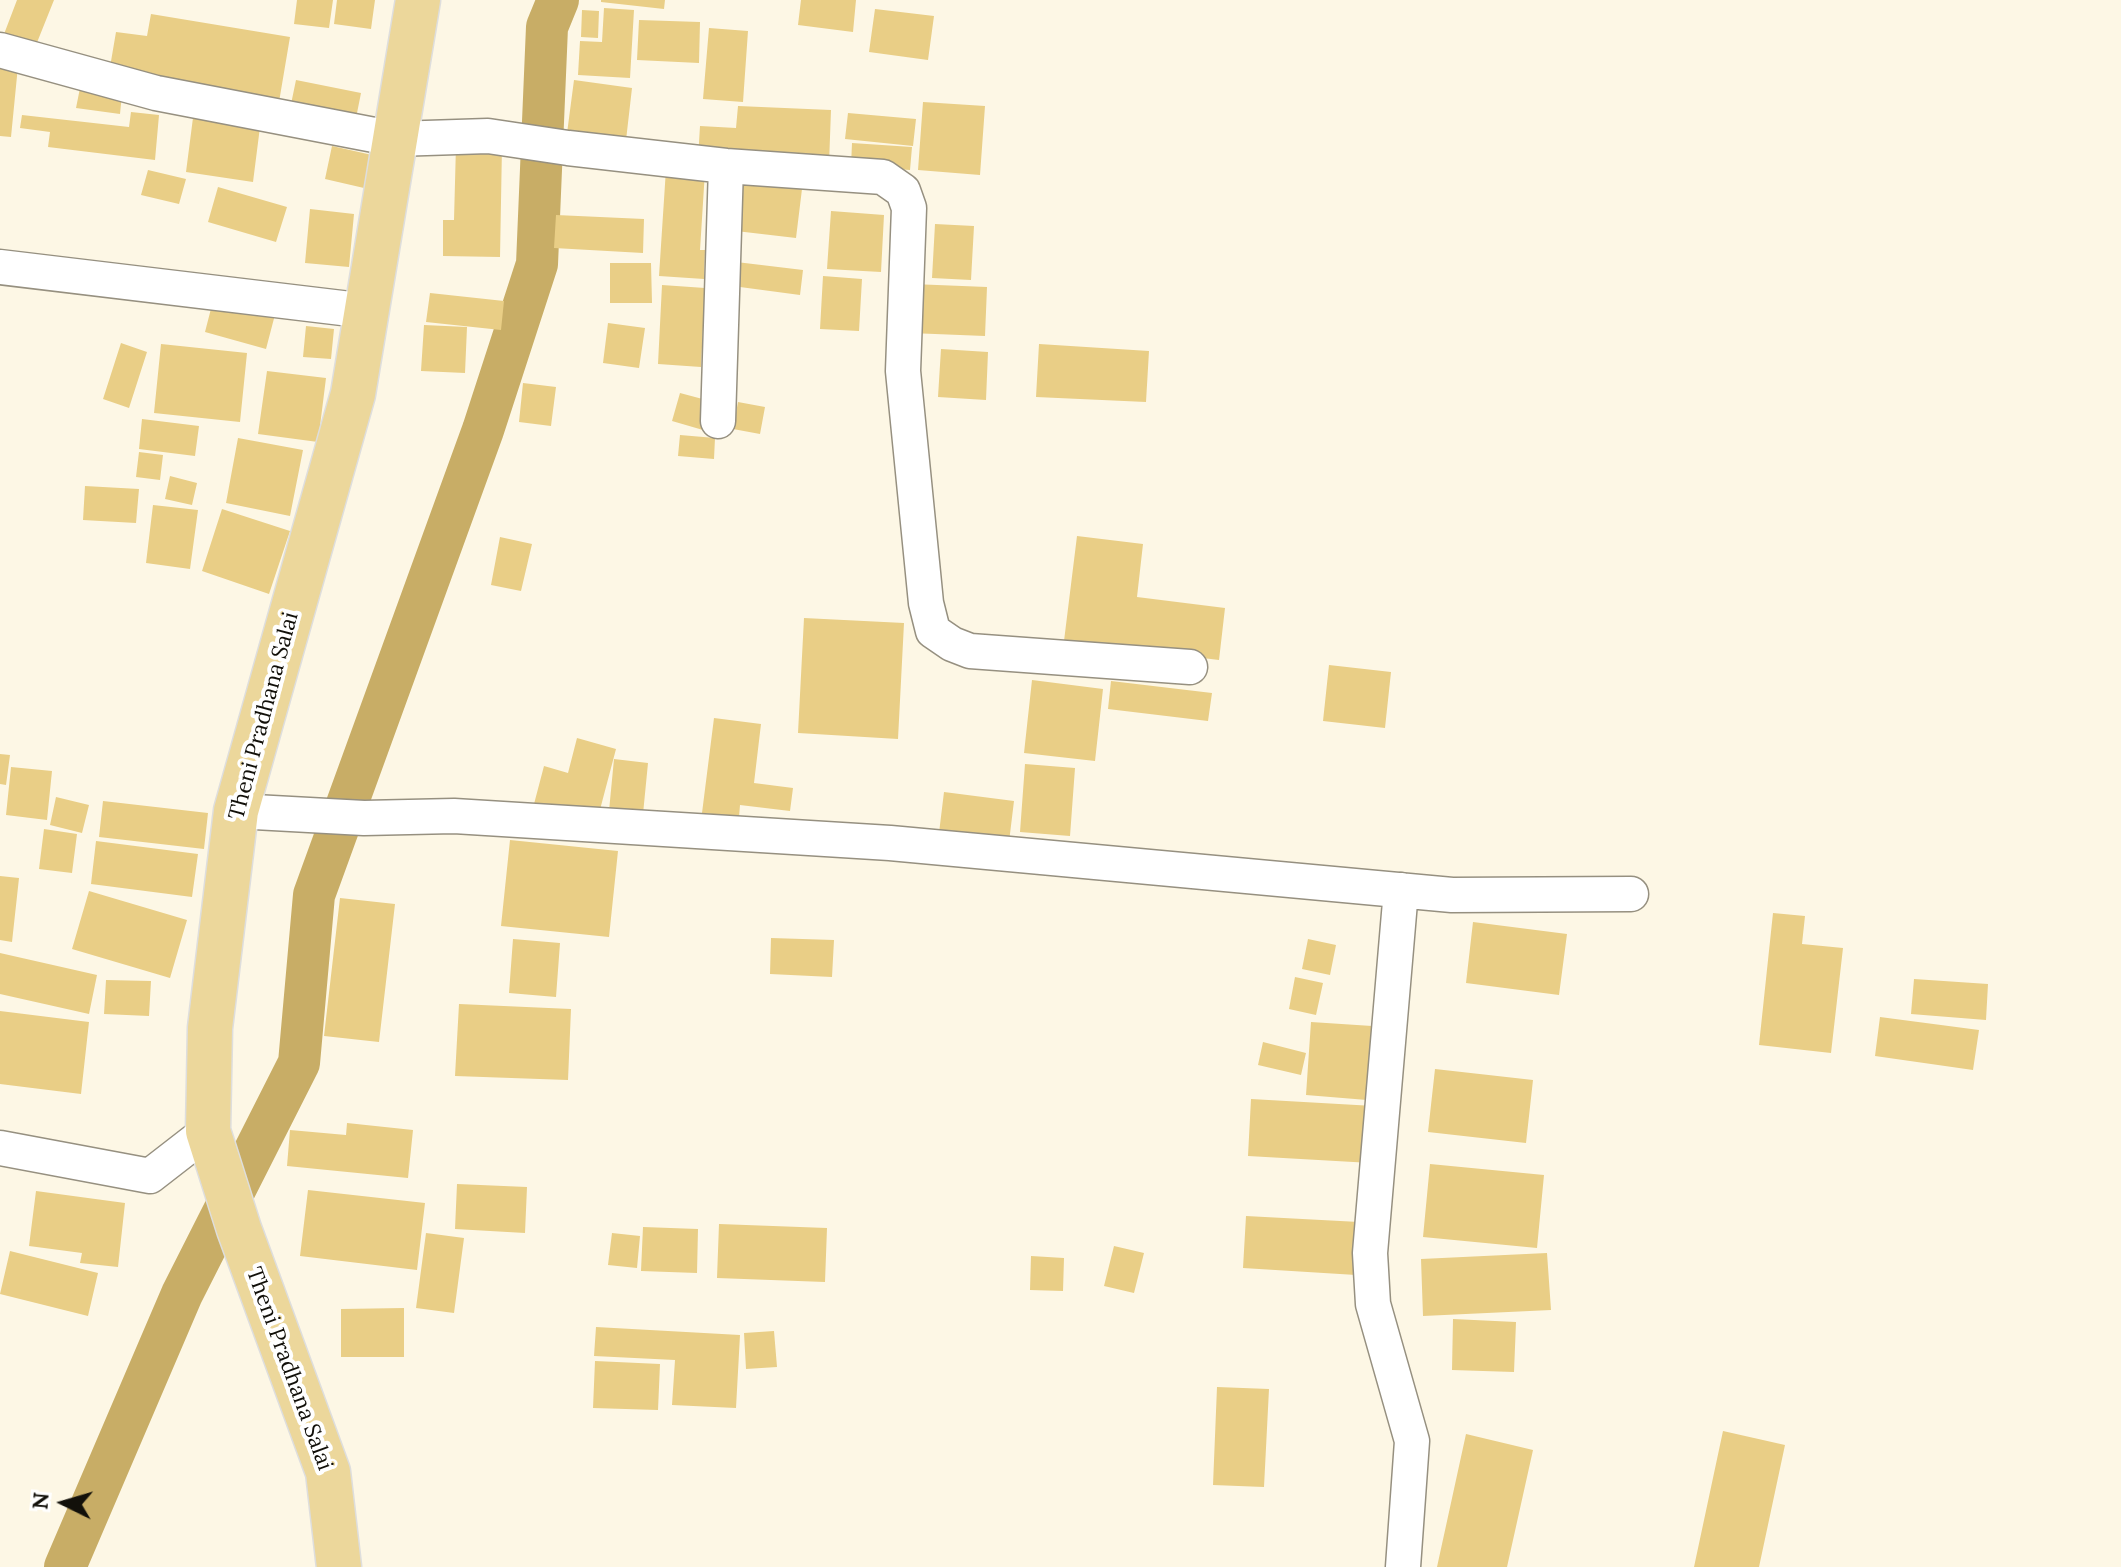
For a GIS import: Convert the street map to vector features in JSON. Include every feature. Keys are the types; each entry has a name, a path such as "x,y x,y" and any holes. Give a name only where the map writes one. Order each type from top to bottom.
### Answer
{"main road":[{"name":"Theni Pradhana Salai","path":"339,1567 328,1472 239,1229 208,1131 210,1028 236,811 353,394 418,0"}],"street":[{"path":"0,50 156,93 395,139 488,136 726,166 883,177 903,191 909,208 904,384 926,603 933,631 952,644 970,651 1190,667"},
{"path":"718,421 726,166"},
{"path":"0,267 367,311"},
{"path":"236,811 364,818 454,816 890,843 1452,895 1631,894"},
{"path":"1401,890 1370,1253 1373,1304 1412,1441 1403,1567"},
{"path":"0,1148 150,1176 208,1131"}],"building":[{"path":"17,0 54,0 32,55 1,42"},
{"path":"297,0 333,0 329,28 294,24"},
{"path":"337,0 375,0 371,29 334,24"},
{"path":"601,0 665,0 664,9"},
{"path":"801,0 856,0 853,32 798,25"},
{"path":"604,8 634,10 630,78 578,75 580,41 602,42"},
{"path":"875,9 934,16 928,60 869,52"},
{"path":"582,10 599,11 598,38 581,37"},
{"path":"151,14 290,37 279,102 109,73 116,32 147,36"},
{"path":"639,20 700,22 699,63 637,60"},
{"path":"709,28 748,31 743,102 703,99"},
{"path":"0,65 18,66 11,137 0,136"},
{"path":"296,80 361,93 355,123 290,109"},
{"path":"574,80 632,88 625,149 566,141"},
{"path":"80,88 122,94 120,114 76,108"},
{"path":"923,102 985,106 980,175 918,170"},
{"path":"738,106 831,110 829,164 698,159 700,126 736,128"},
{"path":"194,110 261,119 253,182 186,172"},
{"path":"131,112 159,115 155,160 48,147 50,132 20,128 22,115 129,127"},
{"path":"848,113 916,119 913,146 845,139"},
{"path":"852,143 912,147 910,170 851,166"},
{"path":"456,145 502,146 500,257 443,256 443,220 454,220"},
{"path":"332,146 372,155 364,188 325,179"},
{"path":"666,169 705,171 700,250 705,250 704,279 659,276"},
{"path":"148,170 186,179 179,204 141,195"},
{"path":"741,181 802,189 796,238 736,231"},
{"path":"218,187 287,207 276,242 208,222"},
{"path":"310,209 354,214 349,267 305,263"},
{"path":"831,211 884,215 881,272 827,269"},
{"path":"556,215 644,219 643,253 554,248"},
{"path":"935,224 974,226 971,280 932,278"},
{"path":"728,261 803,270 800,295 725,285"},
{"path":"610,263 651,263 652,303 610,303"},
{"path":"823,276 862,279 859,331 820,329"},
{"path":"912,284 987,287 985,336 910,333"},
{"path":"662,285 705,288 701,367 658,364"},
{"path":"430,293 504,301 501,330 426,322"},
{"path":"214,297 277,307 266,349 205,332"},
{"path":"608,323 645,328 639,368 603,363"},
{"path":"424,325 467,327 465,373 421,371"},
{"path":"306,326 334,329 331,359 303,357"},
{"path":"121,343 147,352 129,408 103,399"},
{"path":"161,344 247,353 240,422 154,413"},
{"path":"1039,344 1149,351 1146,402 1036,397"},
{"path":"941,349 988,352 986,400 938,397"},
{"path":"267,371 326,378 318,442 258,434"},
{"path":"523,383 556,387 551,426 519,422"},
{"path":"680,393 710,401 703,430 672,421"},
{"path":"738,402 765,407 760,434 733,429"},
{"path":"142,419 199,426 195,456 139,449"},
{"path":"680,435 715,438 714,459 678,456"},
{"path":"238,438 303,450 290,516 226,503"},
{"path":"139,452 163,455 160,480 136,477"},
{"path":"170,476 197,483 192,505 165,499"},
{"path":"85,486 139,489 136,523 83,520"},
{"path":"153,505 198,510 190,569 146,563"},
{"path":"222,509 290,531 269,594 202,571"},
{"path":"1077,536 1143,544 1137,597 1225,608 1219,660 1064,641"},
{"path":"500,537 532,544 521,591 491,585"},
{"path":"804,618 904,623 898,739 798,733"},
{"path":"1329,665 1391,672 1385,728 1323,721"},
{"path":"1032,680 1103,689 1095,761 1024,753"},
{"path":"1111,681 1212,693 1208,721 1108,709"},
{"path":"714,718 761,724 754,783 793,788 790,811 740,805 739,817 702,813"},
{"path":"577,738 616,749 597,821 534,804 544,766 568,773"},
{"path":"0,754 10,755 6,785 0,784"},
{"path":"614,759 648,763 643,814 609,811"},
{"path":"1025,764 1075,768 1070,836 1020,832"},
{"path":"11,767 52,771 47,820 6,815"},
{"path":"944,792 1014,801 1009,842 939,833"},
{"path":"56,797 89,805 82,833 50,825"},
{"path":"103,801 208,813 204,849 99,837"},
{"path":"44,829 77,834 72,873 39,869"},
{"path":"510,840 618,851 609,937 501,926"},
{"path":"96,841 198,854 192,897 91,884"},
{"path":"0,876 19,878 12,942 0,940"},
{"path":"89,891 187,920 170,978 72,949"},
{"path":"340,898 395,904 379,1042 324,1036"},
{"path":"1773,913 1805,916 1802,944 1843,948 1831,1053 1759,1045"},
{"path":"1473,922 1567,934 1559,995 1466,983"},
{"path":"771,938 834,940 832,977 770,974"},
{"path":"513,939 560,943 556,997 509,993"},
{"path":"1308,939 1336,945 1330,975 1302,969"},
{"path":"0,953 97,975 89,1014 0,994"},
{"path":"1295,977 1323,983 1316,1015 1289,1009"},
{"path":"1914,979 1988,984 1986,1020 1911,1014"},
{"path":"106,980 151,981 149,1016 104,1014"},
{"path":"459,1004 571,1009 568,1080 455,1076"},
{"path":"0,1011 89,1022 81,1094 0,1084"},
{"path":"1880,1017 1979,1030 1973,1070 1875,1056"},
{"path":"1311,1022 1372,1026 1367,1100 1306,1095"},
{"path":"1263,1042 1306,1053 1301,1075 1258,1065"},
{"path":"1435,1069 1533,1080 1526,1143 1428,1132"},
{"path":"1251,1099 1374,1106 1371,1163 1248,1156"},
{"path":"347,1123 413,1130 408,1178 287,1166 290,1130 346,1135"},
{"path":"1430,1164 1544,1175 1537,1248 1423,1237"},
{"path":"457,1184 527,1187 525,1233 455,1229"},
{"path":"308,1190 425,1203 417,1270 300,1256"},
{"path":"36,1191 125,1203 118,1267 80,1263 82,1253 29,1246"},
{"path":"1246,1216 1359,1222 1356,1275 1243,1268"},
{"path":"719,1224 827,1228 825,1282 717,1278"},
{"path":"643,1227 698,1229 697,1273 641,1271"},
{"path":"426,1233 464,1238 454,1313 416,1308"},
{"path":"612,1233 640,1236 637,1268 608,1265"},
{"path":"1114,1246 1144,1253 1134,1293 1104,1286"},
{"path":"10,1251 98,1273 88,1316 0,1294"},
{"path":"1547,1253 1551,1310 1423,1316 1421,1259"},
{"path":"1031,1256 1064,1258 1063,1291 1030,1290"},
{"path":"404,1308 404,1357 341,1357 341,1309"},
{"path":"1453,1319 1516,1322 1514,1372 1452,1370"},
{"path":"596,1327 740,1335 736,1408 672,1405 675,1360 594,1356"},
{"path":"774,1331 777,1367 746,1369 744,1333"},
{"path":"595,1361 660,1364 658,1410 593,1408"},
{"path":"1217,1387 1269,1389 1264,1487 1213,1485"},
{"path":"1723,1431 1785,1445 1759,1567 1694,1567"},
{"path":"1466,1434 1533,1450 1507,1567 1437,1567"}],"waterway":[{"path":"65,1567 182,1294 299,1063 314,895 483,430 537,264 547,27 558,0"}]}
